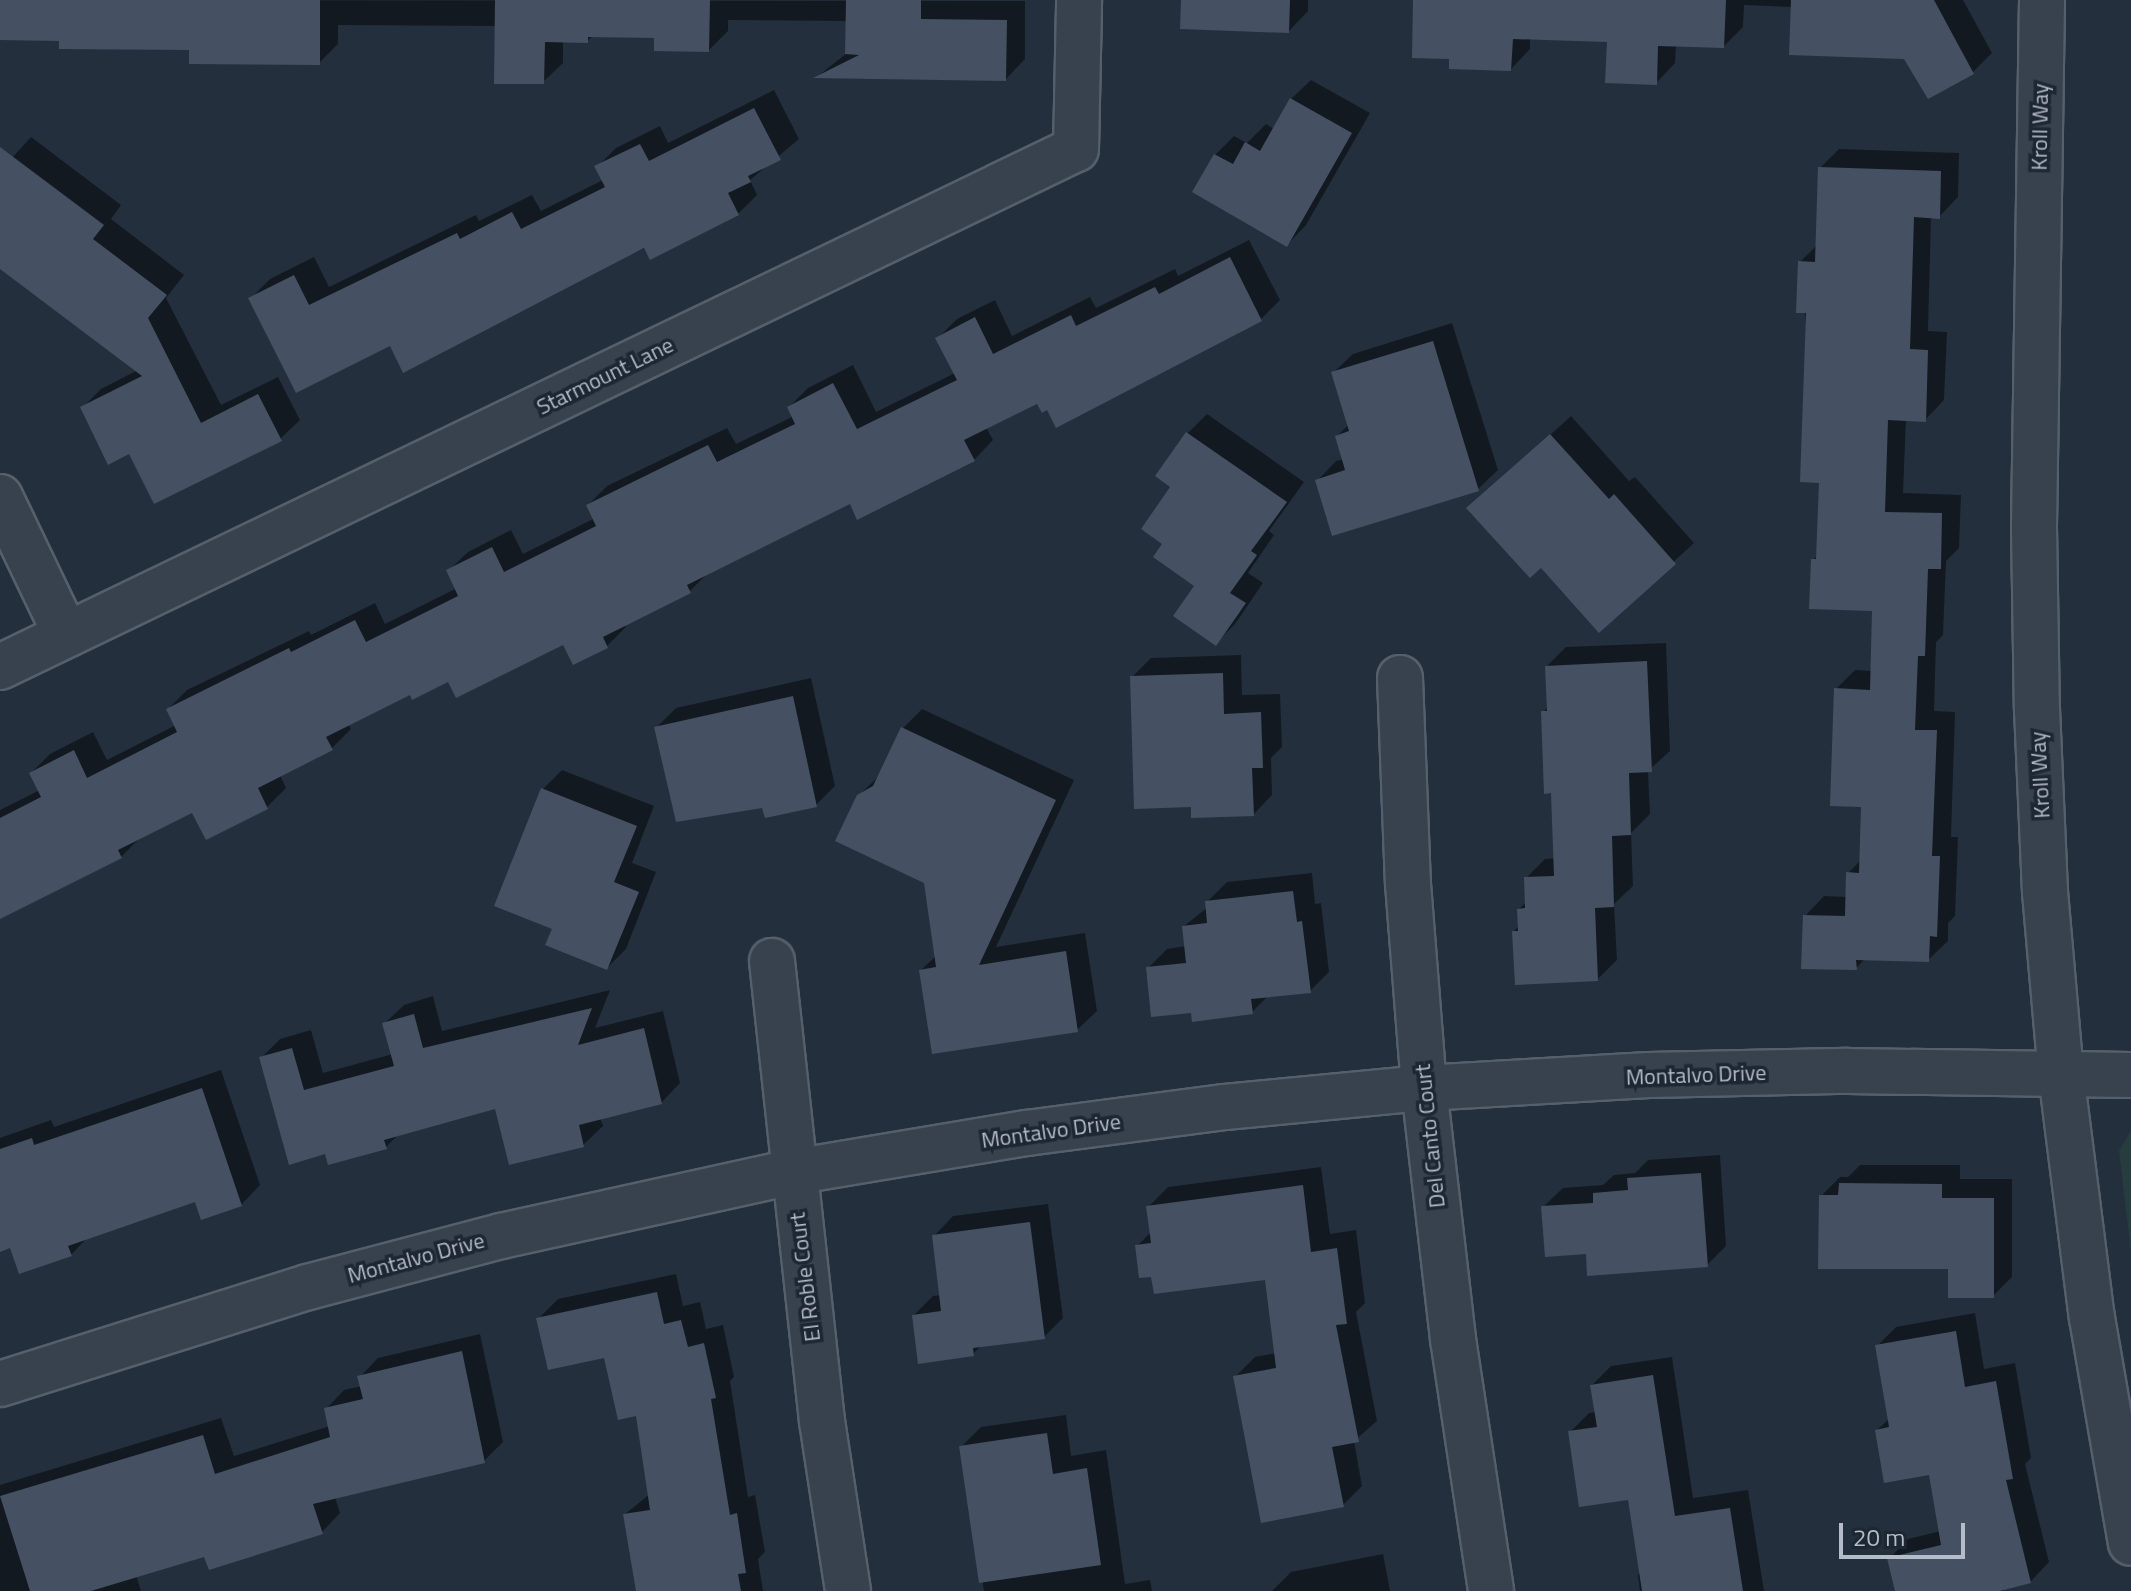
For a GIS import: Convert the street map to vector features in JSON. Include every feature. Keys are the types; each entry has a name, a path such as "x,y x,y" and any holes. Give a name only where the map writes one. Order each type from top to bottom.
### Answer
{"street":[{"name":"Starmount Lane","path":"0,667 1076,149 1079,0"},
{"name":"Kroll Way","path":"2042,0 2034,527 2037,709 2045,892 2061,1074 2092,1318 2131,1543"},
{"path":"0,497 66,635"},
{"name":"Del Canto Court","path":"1400,678 1408,884 1424,1088 1453,1339 1491,1591"},
{"name":"El Roble Court","path":"772,961 822,1421 848,1591"},
{"name":"Montalvo Drive","path":"0,1384 308,1287 501,1236 793,1172 1027,1133 1225,1107 1424,1088 1664,1075 1848,1071 2131,1075"}],"green space":[{"path":"2131,1131 2131,1252 2119,1151"}],"building":[{"path":"0,0 320,0 320,65 189,64 189,50 59,49 59,41 0,40"},
{"path":"495,0 710,0 709,52 654,51 654,38 588,37 588,43 545,42 544,84 494,84"},
{"path":"846,0 921,0 921,19 1007,20 1006,81 813,78 859,55 845,54"},
{"path":"1181,0 1290,0 1289,33 1180,29"},
{"path":"1413,0 1726,0 1724,48 1658,46 1657,85 1605,83 1607,42 1513,39 1511,71 1449,69 1449,59 1412,58"},
{"path":"1791,0 1934,0 1974,74 1928,99 1904,59 1789,55"},
{"path":"1290,98 1352,133 1287,247 1192,192 1214,154 1233,164 1245,142 1260,151"},
{"path":"754,108 781,160 748,176 751,182 728,193 739,215 650,260 644,248 403,373 390,346 296,393 248,298 294,275 309,305 457,233 460,239 512,212 521,229 605,187 594,166 640,144 649,161"},
{"path":"0,147 104,225 93,239 167,295 148,318 201,423 258,394 282,441 154,504 129,454 108,465 80,407 142,376 0,269"},
{"path":"1818,167 1941,171 1940,219 1914,217 1910,349 1928,350 1926,422 1888,420 1885,512 1942,513 1941,569 1928,569 1925,656 1918,656 1915,730 1937,730 1932,856 1940,856 1937,937 1930,936 1929,962 1856,960 1857,970 1801,969 1803,915 1845,916 1846,872 1859,873 1861,807 1830,806 1834,688 1870,690 1872,611 1809,609 1811,559 1816,559 1819,483 1800,482 1806,313 1796,313 1798,261 1815,262"},
{"path":"1230,257 1262,321 1056,428 1047,410 1042,413 1037,404 964,440 975,461 857,520 850,504 687,585 691,593 603,637 608,648 573,665 563,645 456,698 448,682 412,700 410,695 326,737 333,750 258,788 268,809 206,840 192,813 118,850 122,858 0,919 0,818 41,797 29,773 74,750 87,778 177,732 166,709 289,648 291,652 355,620 366,642 458,596 446,570 492,547 504,572 596,526 586,505 708,445 717,462 795,424 787,407 833,383 857,429 957,380 935,338 975,317 993,354 1071,315 1076,326 1155,287 1159,294"},
{"path":"1433,341 1479,491 1332,536 1315,480 1345,470 1335,436 1349,431 1331,372"},
{"path":"1186,432 1287,502 1251,551 1257,555 1230,593 1246,603 1216,646 1173,616 1194,586 1153,557 1162,544 1141,529 1170,487 1155,476"},
{"path":"1550,434 1609,499 1614,494 1676,564 1599,633 1541,568 1530,578 1466,508"},
{"path":"1647,661 1652,772 1629,773 1631,835 1612,836 1614,907 1595,908 1598,981 1515,985 1512,931 1518,931 1517,909 1525,908 1524,877 1554,876 1551,793 1544,794 1541,711 1547,711 1545,666"},
{"path":"1223,673 1224,714 1261,712 1263,768 1252,768 1254,816 1191,818 1191,807 1134,809 1130,676"},
{"path":"793,696 817,807 765,818 762,808 676,822 654,727"},
{"path":"901,727 1056,800 979,965 1066,951 1078,1032 932,1054 919,970 936,967 924,883 835,841 857,795 873,786"},
{"path":"541,788 637,826 614,882 639,892 607,970 545,945 552,929 494,906"},
{"path":"1293,891 1297,922 1302,921 1311,993 1251,999 1253,1014 1192,1022 1191,1013 1151,1017 1146,967 1186,963 1182,926 1207,923 1205,901"},
{"path":"592,1008 578,1045 644,1028 662,1104 579,1125 584,1147 509,1165 495,1109 384,1140 387,1149 328,1165 325,1154 289,1165 259,1057 292,1048 304,1090 394,1066 382,1023 414,1014 423,1048"},
{"path":"202,1088 242,1206 201,1220 195,1202 68,1246 72,1256 19,1274 10,1248 0,1252 0,1149 32,1138 34,1145"},
{"path":"1701,1173 1708,1267 1587,1276 1586,1254 1545,1257 1541,1206 1593,1203 1593,1193 1628,1190 1627,1178"},
{"path":"1839,1183 1942,1184 1942,1198 1994,1198 1994,1298 1948,1298 1948,1269 1818,1269 1819,1195 1838,1195"},
{"path":"1303,1185 1311,1252 1337,1248 1347,1324 1336,1325 1359,1442 1332,1447 1344,1507 1261,1523 1233,1376 1276,1368 1265,1280 1154,1294 1151,1277 1139,1278 1135,1245 1151,1243 1146,1206"},
{"path":"1030,1222 1045,1339 973,1348 974,1356 918,1364 912,1315 941,1311 932,1235"},
{"path":"657,1292 664,1324 681,1320 688,1347 704,1343 716,1398 711,1399 730,1515 737,1513 746,1573 738,1574 741,1591 636,1591 623,1514 650,1510 636,1416 618,1420 604,1358 548,1370 536,1318"},
{"path":"1956,1331 1965,1387 1996,1381 2013,1479 2006,1480 2031,1583 2000,1591 1895,1591 1887,1558 1941,1545 1929,1475 1884,1483 1875,1430 1889,1427 1875,1345"},
{"path":"462,1351 485,1463 313,1504 323,1534 209,1570 204,1557 91,1591 30,1591 0,1496 203,1435 215,1474 330,1437 324,1408 363,1399 357,1376"},
{"path":"1653,1375 1675,1516 1730,1508 1743,1591 1642,1591 1628,1500 1579,1507 1568,1431 1597,1427 1590,1385"},
{"path":"1047,1433 1053,1474 1087,1468 1101,1565 979,1583 959,1446"}]}
